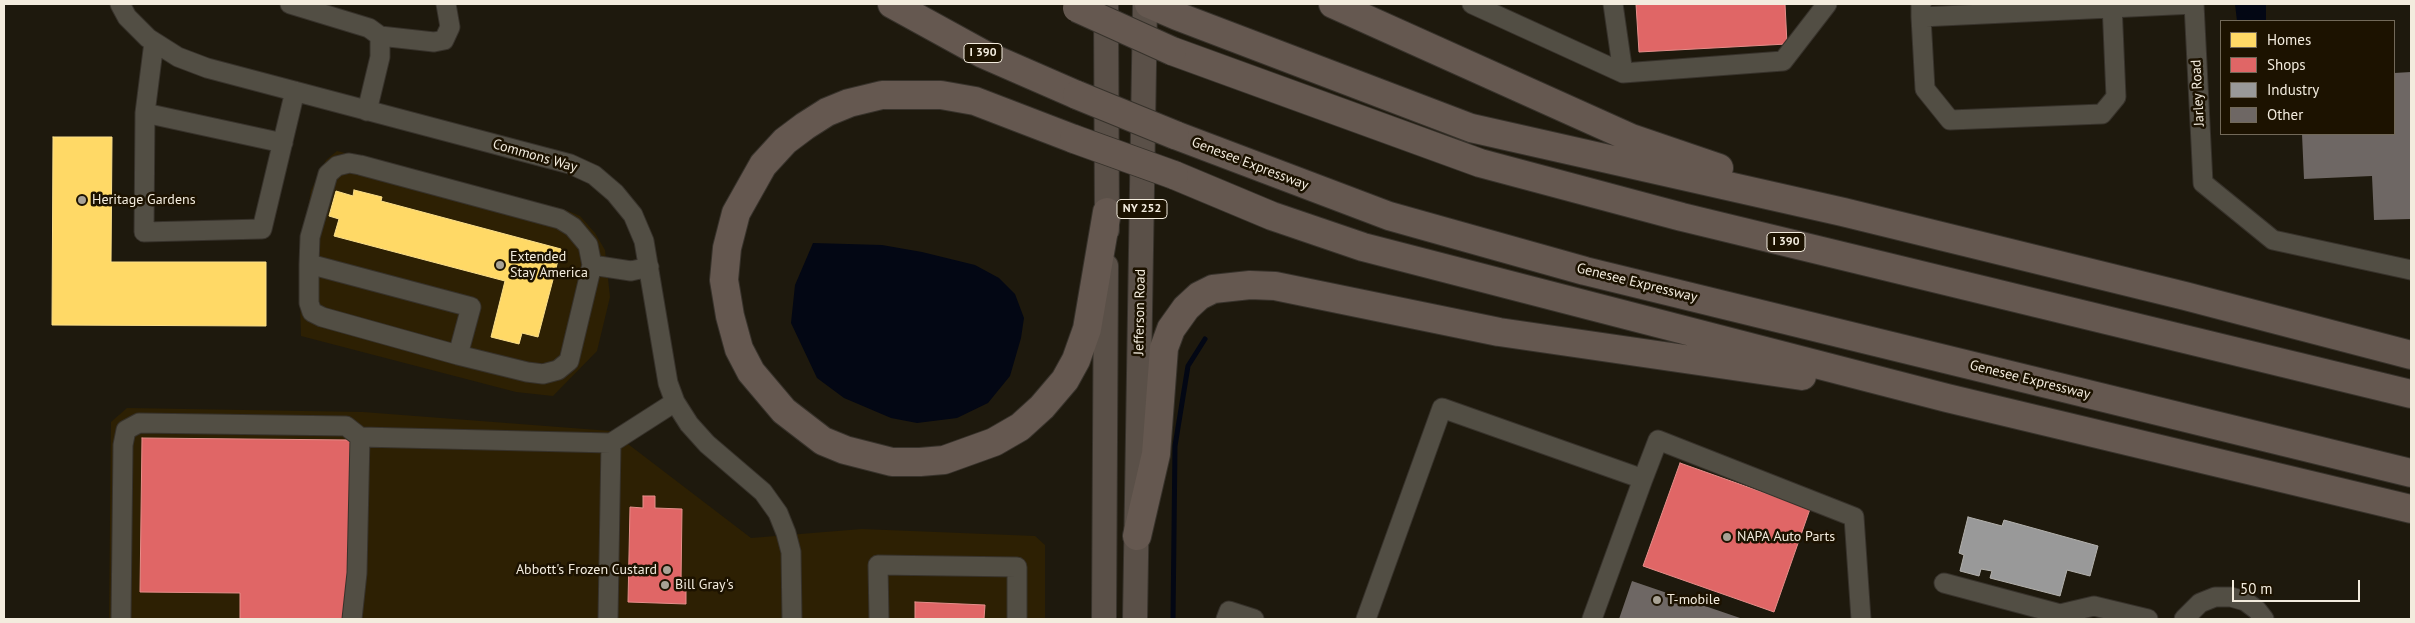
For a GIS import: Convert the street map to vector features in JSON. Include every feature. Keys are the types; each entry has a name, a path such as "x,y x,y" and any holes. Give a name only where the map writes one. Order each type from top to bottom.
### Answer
{"highway":[{"name":"Genesee Expressway","path":"892,4 983,54 1077,95 1174,135 1389,216 1575,268 2411,473"},
{"path":"1149,4 1471,128 1843,212 2185,296 2411,355"},
{"path":"1334,4 1631,138 1843,212"},
{"name":"I 390","path":"1073,6 1172,51 1480,163 1692,219 2411,394"},
{"path":"1107,212 1087,329 1076,360 1065,380 1042,407 1020,426 994,442 970,451 944,460 892,462 868,457 823,441 784,411 766,392 751,372 739,349 730,316 724,280 727,248 736,213 763,165 785,141 826,112 849,103 882,95 941,95 975,101 1174,175 1272,216 1363,247 1947,398 2411,509"},
{"path":"1137,536 1156,454 1164,348 1172,329 1186,308 1199,296 1213,289 1229,286 1275,286 1499,332 1947,398"}],"main road":[{"name":"NY 252","path":"1104,619 1107,212 1106,4"},
{"name":"Jefferson Road","path":"1135,619 1145,4"}],"street":[{"name":"Commons Way","path":"120,4 127,17 154,42 178,58 207,68 295,92 570,164 594,175 615,193 633,215 644,241 668,383 675,402 689,424 701,438 763,492 778,513 791,552 792,619"},
{"path":"297,5 350,13 380,36 434,42 444,40 450,28 446,4"},
{"path":"1472,4 1623,73 1783,61 1827,4"},
{"path":"1613,4 1623,73"},
{"path":"2113,6 2116,97 2102,114 1950,120 1926,89 1921,10 2194,4"},
{"name":"Jarley Road","path":"2194,4 2203,183 2273,240 2411,270"},
{"path":"367,111 380,57 380,36"},
{"path":"154,42 145,113 144,232 262,229 295,92"},
{"path":"145,113 282,143"},
{"path":"349,163 560,219 581,235 588,246 592,265 569,361 558,370 543,374 527,372 458,355 322,317 312,312 309,304 308,264 310,237 328,174 337,166 349,163"},
{"path":"308,264 471,307 458,355"},
{"path":"592,265 631,271 649,267"},
{"path":"121,619 123,445 126,430 139,424 346,426 360,437 610,443 675,402"},
{"path":"1366,619 1442,408 1643,479"},
{"path":"352,619 357,574 360,437"},
{"path":"1592,619 1658,440 1854,517 1861,619"},
{"path":"608,619 610,443"},
{"path":"879,619 878,565 1017,567 1017,619"},
{"path":"1944,583 2060,614 2094,606 2148,619"},
{"path":"2184,619 2200,603 2215,597 2230,597 2245,601 2257,610 2264,619"},
{"path":"1226,619 1229,611 1254,619"}],"shaded area":[{"path":"2235,4 2266,4 2266,20 2237,20"},
{"path":"337,151 563,209 580,216 595,233 605,250 610,297 597,351 553,396 516,392 301,336 299,263 311,190 326,160"},
{"path":"813,243 882,245 922,252 975,265 999,278 1015,294 1024,318 1021,338 1010,376 988,403 957,418 917,423 891,418 844,398 817,378 791,323 795,285"},
{"path":"127,408 363,412 611,431 751,538 862,529 1035,536 1045,545 1045,619 109,619 111,422"}],"building: Homes":[{"name":"Heritage Gardens","path":"53,137 112,137 111,262 266,262 266,326 52,325"},
{"name":"Extended Stay America","path":"354,190 382,197 381,201 561,249 538,337 522,333 519,344 491,337 505,281 334,236 339,219 329,216 336,191 353,196"}],"building: Shops":[{"path":"1636,4 1785,4 1787,44 1639,52"},
{"path":"142,438 351,440 346,619 240,619 240,593 140,592"},
{"name":"NAPA Auto Parts","path":"1680,463 1810,509 1774,612 1643,566"},
{"path":"643,496 655,496 655,508 682,509 681,582 686,582 686,604 628,602 630,507 643,508"},
{"path":"915,602 985,605 984,619 915,619"}],"building: Industry":[{"path":"1968,517 2002,526 2004,520 2098,546 2090,576 2067,570 2060,596 1990,578 1992,571 1981,569 1979,576 1960,571 1964,555 1959,553"}],"building: Other":[{"path":"2411,72 2411,219 2374,220 2372,176 2304,179 2302,135 2395,135 2395,73"},
{"name":"T-mobile","path":"1632,581 1743,619 1619,619"}],"waterway":[{"path":"1173,619 1175,446 1188,366 1205,339"}],"place":[{"name":"Heritage Gardens","path":"82,200"},
{"name":"Extended Stay America","path":"500,265"},
{"name":"NAPA Auto Parts","path":"1727,537"},
{"name":"Abbott's Frozen Custard","path":"667,570"},
{"name":"Bill Gray's","path":"665,585"},
{"name":"T-mobile","path":"1657,600"}]}
